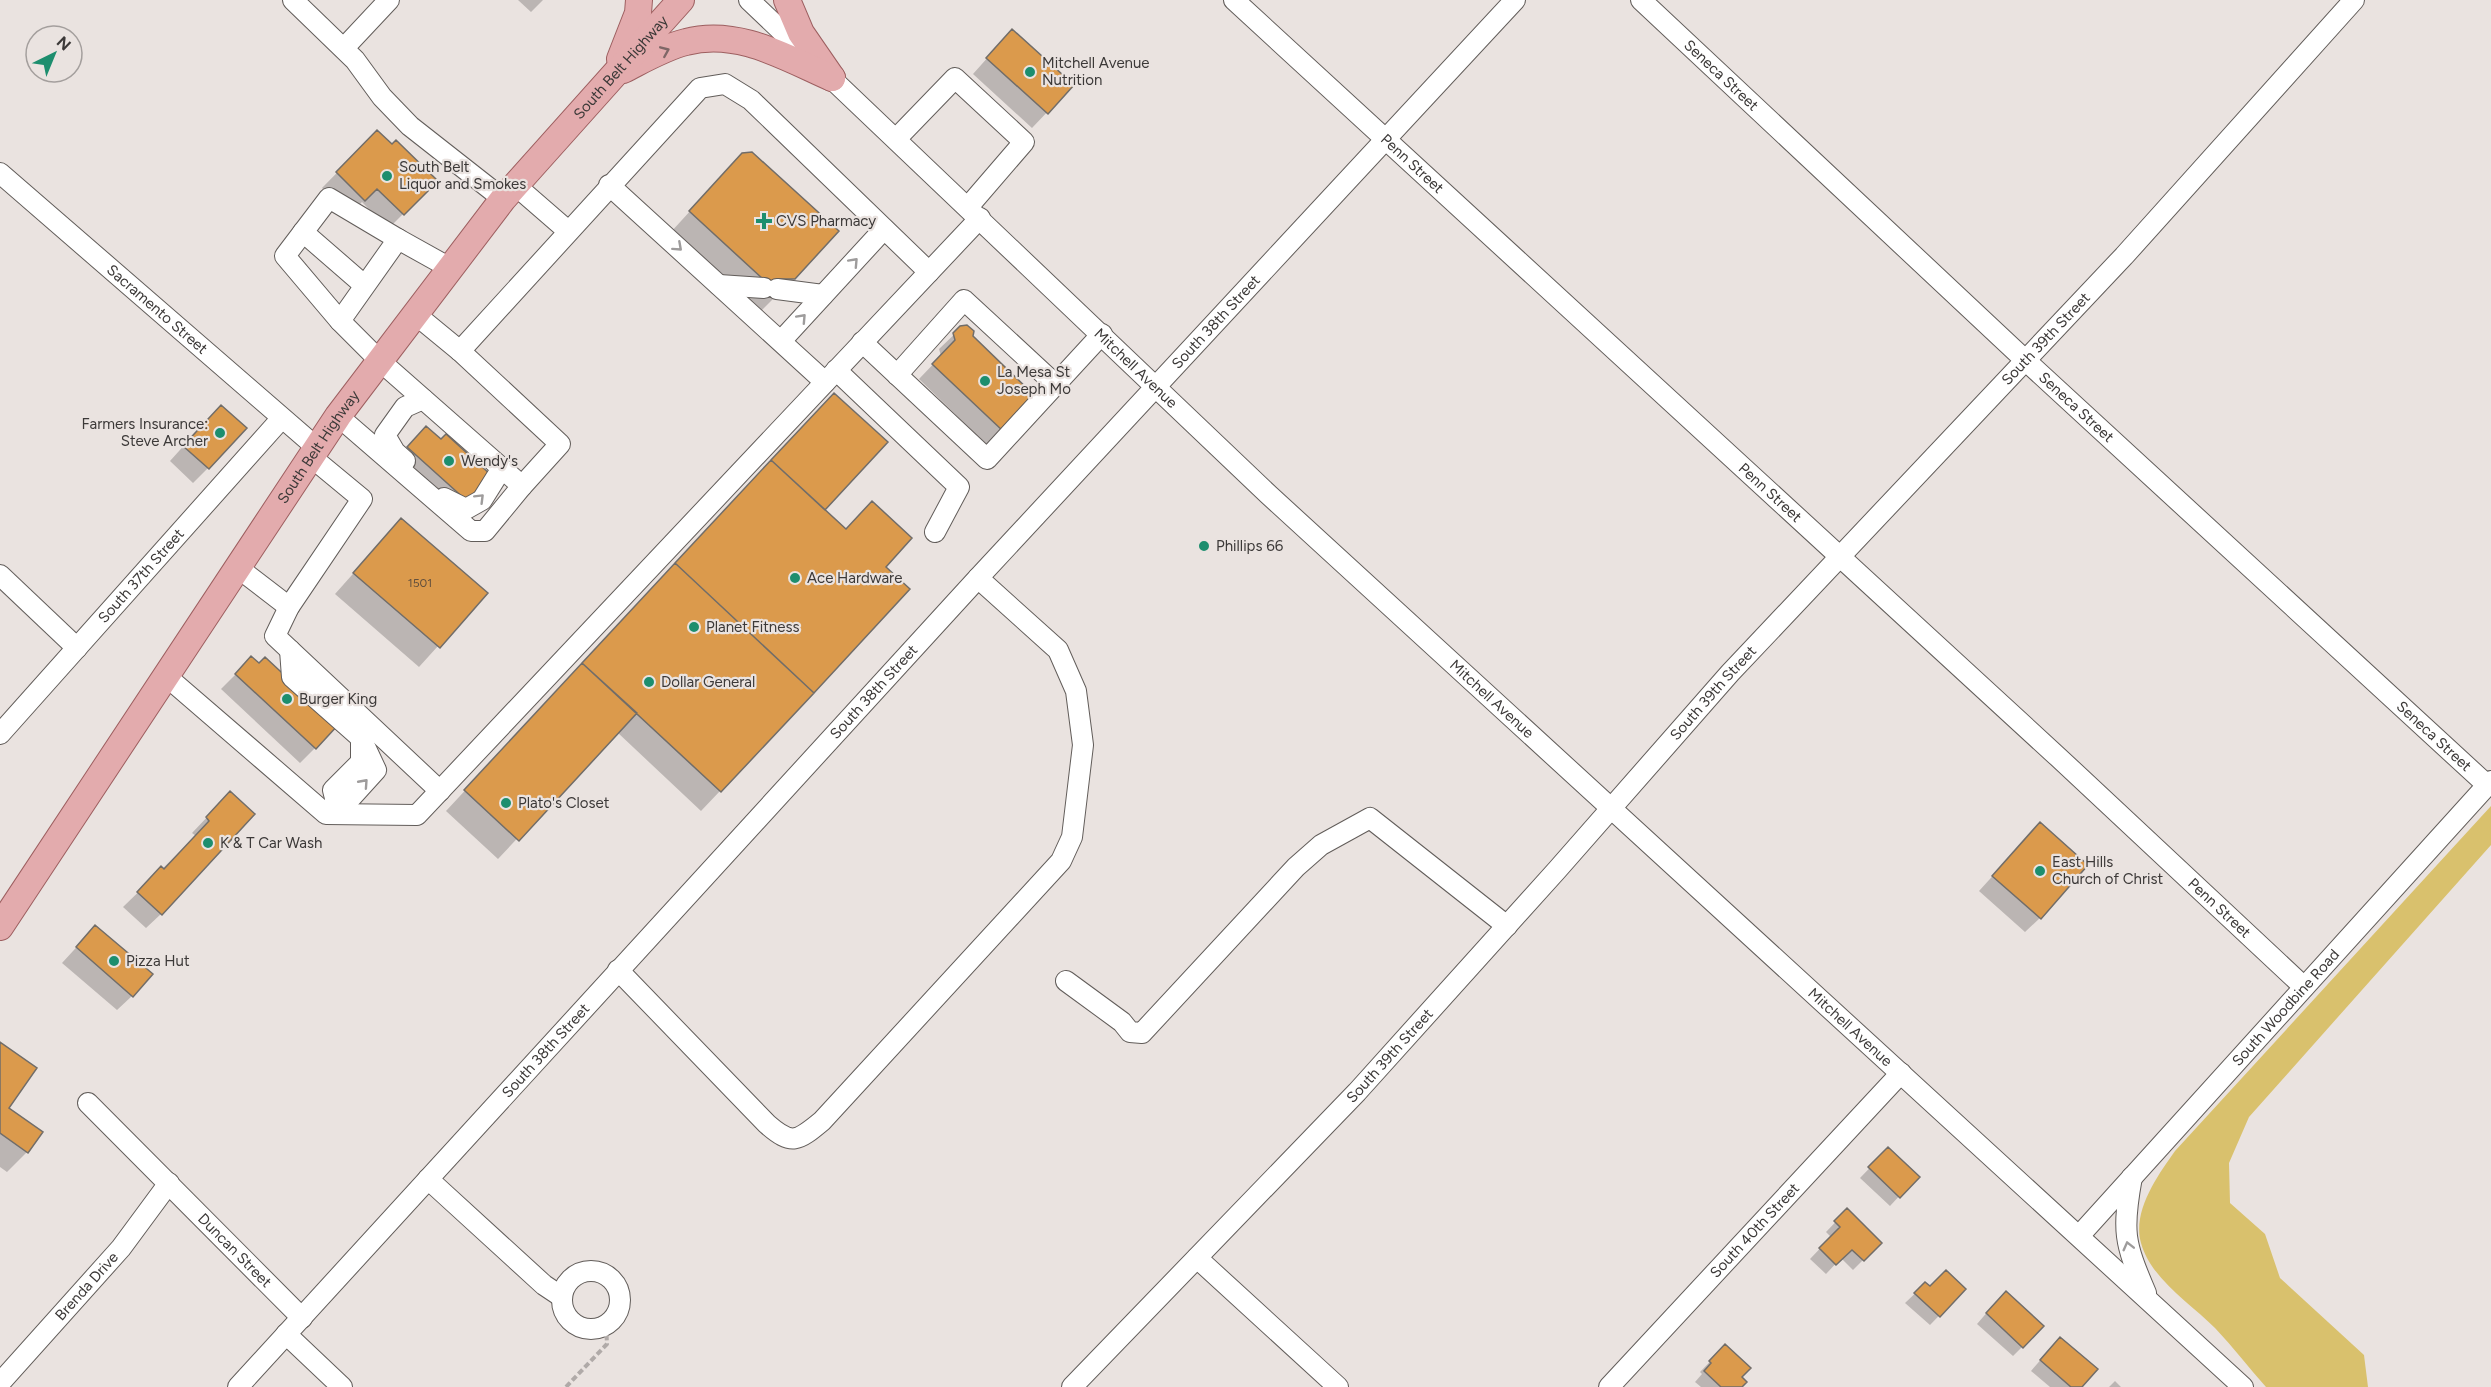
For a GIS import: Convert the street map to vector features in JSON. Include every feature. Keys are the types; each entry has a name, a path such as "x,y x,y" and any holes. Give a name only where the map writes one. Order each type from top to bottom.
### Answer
{"main road":[{"path":"612,76 624,51 639,0"},
{"name":"South Belt Highway","path":"0,927 338,416 509,192 681,0"},
{"path":"787,0 801,33 832,78"},
{"path":"612,76 686,42 718,37 756,45 832,78"}],"street":[{"path":"293,0 344,48 382,97 410,126 568,231"},
{"path":"344,48 389,0"},
{"name":"Mitchell Avenue","path":"749,0 1269,495 2243,1387"},
{"name":"Penn Street","path":"1234,0 1837,557 2058,757 2304,987"},
{"name":"South 38th Street","path":"238,1387 978,578 1515,0"},
{"name":"Seneca Street","path":"1641,0 2024,359 2489,783"},
{"name":"South 39th Street","path":"1072,1387 1357,1092 1730,673 2024,359 2124,256 2354,0"},
{"path":"166,676 331,808 417,815 929,272 1024,142 955,78 896,139"},
{"path":"460,351 609,185 700,88 725,84 751,100 929,272"},
{"name":"Sacramento Street","path":"0,173 280,419 362,499 289,607"},
{"path":"609,185 781,340 831,376 959,487 935,532"},
{"path":"450,268 329,198 285,256 339,321 380,361 522,486"},
{"path":"781,340 884,229"},
{"path":"303,232 364,285"},
{"path":"339,321 398,239"},
{"path":"719,285 823,295"},
{"path":"897,375 964,300 1056,385"},
{"path":"338,416 471,531 485,531 560,444 460,351 415,314"},
{"path":"862,342 987,459 1102,334"},
{"path":"423,399 405,406 385,435 395,452 447,500 466,509 482,500 502,468"},
{"name":"South 37th Street","path":"0,734 280,419"},
{"path":"237,567 289,607 275,636 440,791"},
{"path":"0,575 77,648"},
{"path":"618,970 767,1124 782,1138 792,1140 806,1134 822,1120 1061,861 1072,837 1083,745 1076,691 1058,650 1023,616 978,578"},
{"path":"290,650 292,677 361,738 376,770 347,802 331,808"},
{"name":"South Woodbine Road","path":"2079,1236 2489,783"},
{"path":"1066,981 1122,1022 1130,1032 1142,1033 1296,867 1321,845 1370,818 1507,926"},
{"name":"South 40th Street","path":"1609,1387 1901,1073"},
{"name":"Duncan Street","path":"88,1103 302,1318"},
{"path":"2132,1177 2125,1213 2125,1235 2131,1257 2149,1301"},
{"path":"429,1179 543,1285 562,1297"},
{"name":"Brenda Drive","path":"0,1383 121,1248 169,1183"},
{"path":"1197,1258 1338,1387"},
{"path":"593,1270 607,1275 618,1286 621,1300 617,1315 606,1325 594,1329 581,1327 571,1320 564,1310 562,1297 567,1283 578,1273 593,1270"},
{"path":"286,1334 342,1387"}],"path":[{"path":"566,1387 607,1344 606,1325"}],"shaded area":[{"path":"2491,806 2491,845 2249,1117 2229,1163 2230,1203 2265,1234 2280,1278 2364,1355 2368,1387 2266,1387 2215,1328 2172,1290 2153,1268 2141,1243 2139,1231 2143,1206 2154,1182 2175,1151"}],"building":[{"name":"Mitchell Avenue Nutrition","path":"1012,29 1074,85 1048,114 986,58"},
{"name":"South Belt Liquor and Smokes","path":"377,130 392,144 396,140 438,181 404,215 377,189 365,201 336,172"},
{"name":"CVS Pharmacy","path":"752,152 839,231 795,279 777,279 777,297 764,297 764,280 689,211 742,153"},
{"name":"La Mesa St Joseph Mo","path":"967,325 974,331 973,336 1037,398 1004,432 932,364 955,340 953,333 960,326"},
{"path":"834,393 888,442 825,510 771,460"},
{"path":"221,405 247,428 209,469 183,446"},
{"name":"Wendy's","path":"426,426 441,439 446,434 491,475 467,501 407,447"},
{"name":"Ace Hardware","path":"771,460 846,529 872,501 912,538 886,567 910,589 814,693 675,563"},
{"path":"401,518 488,593 440,648 353,573"},
{"path":"675,563 814,693 721,792 582,663"},
{"name":"Burger King","path":"251,656 259,663 265,657 338,725 316,749 235,674"},
{"path":"582,663 637,713 519,841 464,790"},
{"name":"K & T Car Wash","path":"230,791 255,814 162,915 137,892 161,866 164,869 209,821 206,817"},
{"name":"East Hills Church of Christ","path":"2040,822 2088,865 2041,919 1992,876"},
{"name":"Pizza Hut","path":"95,925 153,974 133,997 76,947"},
{"path":"0,1042 37,1068 9,1108 43,1132 28,1153 0,1133"},
{"path":"1888,1147 1920,1177 1900,1198 1868,1167"},
{"path":"1847,1208 1882,1243 1864,1261 1852,1250 1836,1265 1819,1248 1840,1227 1834,1221"},
{"path":"1946,1270 1966,1289 1940,1317 1914,1293 1925,1282 1930,1286"},
{"path":"2006,1291 2044,1326 2023,1348 1986,1313"},
{"path":"2060,1337 2098,1369 2082,1387 2071,1387 2040,1360"},
{"path":"1725,1344 1751,1368 1742,1377 1747,1382 1742,1387 1721,1387 1704,1371 1711,1363 1709,1361"}],"place":[{"name":"Mitchell Avenue Nutrition","path":"1030,72"},
{"name":"South Belt Liquor and Smokes","path":"387,176"},
{"name":"CVS Pharmacy","path":"764,221"},
{"name":"La Mesa St Joseph Mo","path":"985,381"},
{"name":"Farmers Insurance: Steve Archer","path":"220,433"},
{"name":"Wendy's","path":"449,461"},
{"name":"Phillips 66","path":"1204,546"},
{"name":"Ace Hardware","path":"795,578"},
{"name":"Planet Fitness","path":"694,627"},
{"name":"Dollar General","path":"649,682"},
{"name":"Burger King","path":"287,699"},
{"name":"Plato's Closet","path":"506,803"},
{"name":"K & T Car Wash","path":"208,843"},
{"name":"East Hills Church of Christ","path":"2040,871"},
{"name":"Pizza Hut","path":"114,961"}]}
